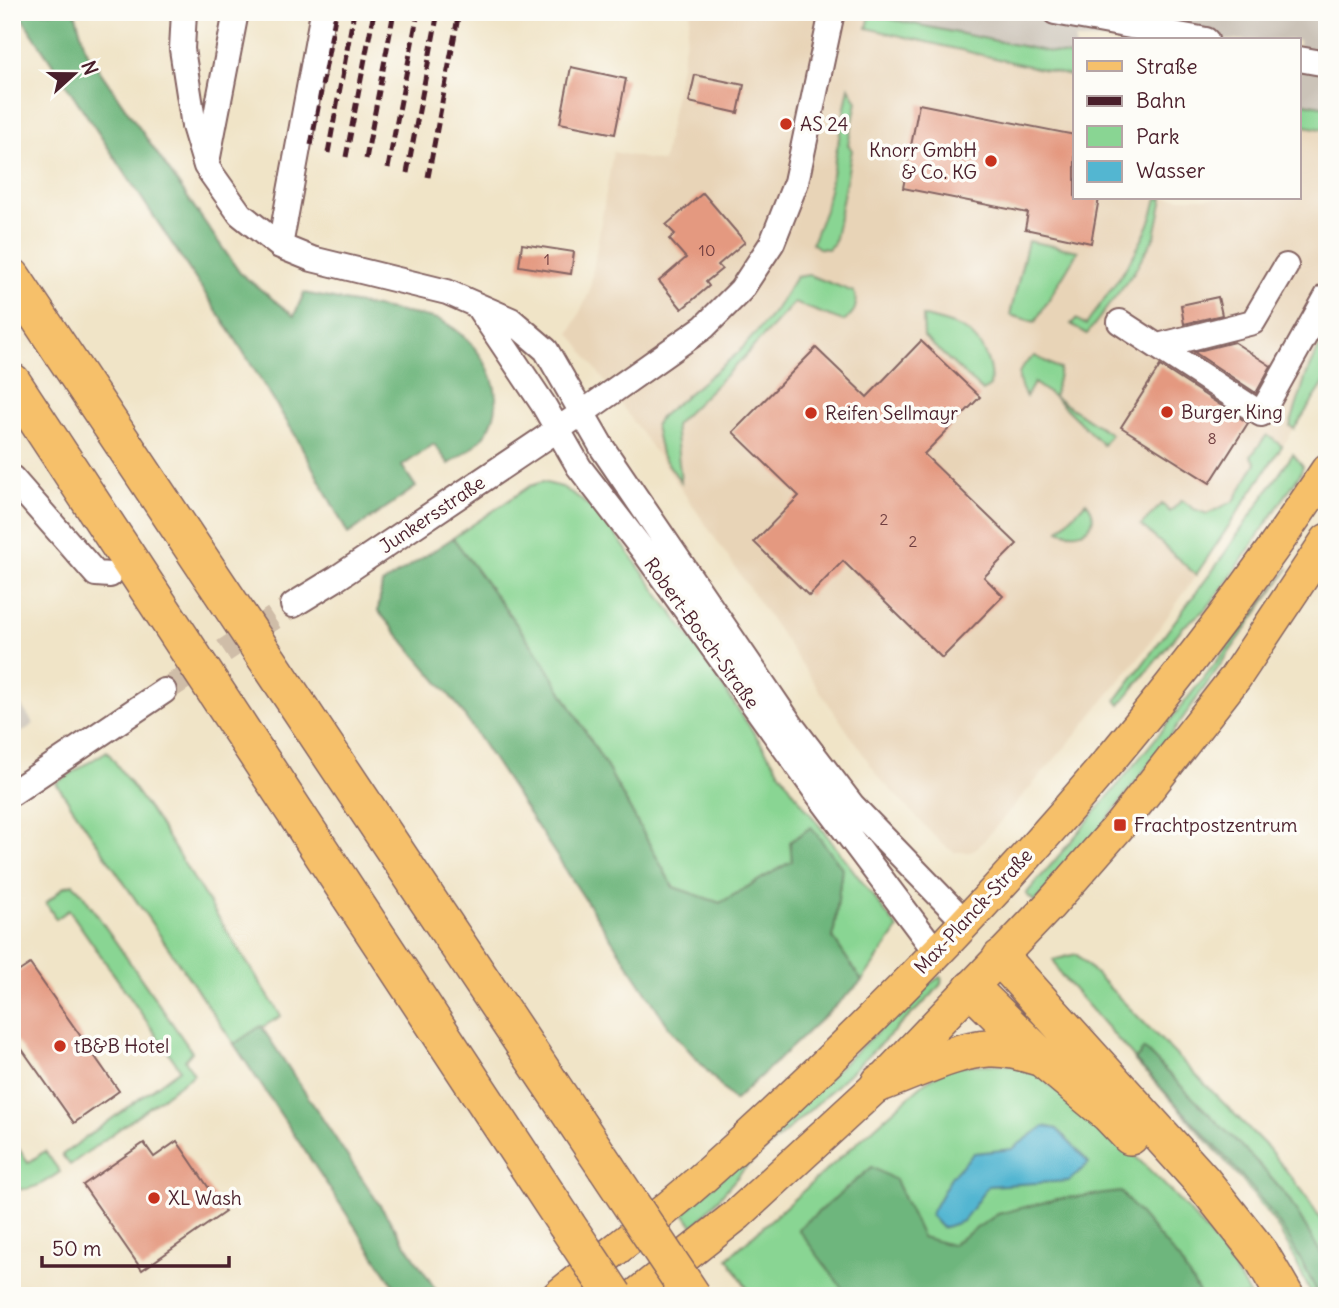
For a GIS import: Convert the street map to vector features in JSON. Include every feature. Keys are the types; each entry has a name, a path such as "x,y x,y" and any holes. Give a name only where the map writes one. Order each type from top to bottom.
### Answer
{"highway":[{"path":"12,277 692,1296"},
{"path":"12,382 614,1296"},
{"path":"1000,958 1203,1182 1261,1255 1285,1296"},
{"path":"972,989 1042,1058 1109,1114 1182,1189 1247,1267 1260,1296"},
{"path":"880,1083 962,1053 988,1048 1012,1050 1042,1058"}],"main road":[{"name":"Max-Planck-Straße","path":"558,1296 700,1181 807,1080 965,922 1076,798 1150,708 1270,554 1327,470"},
{"path":"635,1296 738,1214 880,1083 972,989 1120,825 1235,678 1327,540"},
{"path":"965,922 1000,958"},
{"path":"936,952 972,989"}],"street":[{"name":"Robert-Bosch-Straße","path":"184,12 182,49 194,126 206,166 240,214 279,246 312,259 447,292 511,320 546,350 570,421 579,467 643,550 936,952"},
{"path":"206,166 236,12"},
{"path":"279,246 323,12"},
{"path":"570,421 704,327 741,290 772,243 796,182 832,12"},
{"path":"1055,12 1195,38"},
{"path":"1300,59 1327,64"},
{"path":"1157,346 1253,322 1286,266"},
{"path":"1120,322 1261,414 1327,296"},
{"name":"Robert-Bosch-Straße","path":"570,421 603,449 791,725 852,805 965,922"},
{"name":"Junkersstraße","path":"293,605 570,421"},
{"path":"12,478 96,574 110,575"},
{"path":"12,793 164,691"}],"shaded area":[{"path":"691,12 857,12 1073,57 1073,200 1300,200 1300,102 1327,107 1327,376 1223,537 1142,653 1074,737 979,846 970,852 954,852 942,844 881,780 682,490 570,333 589,293 613,152 663,162"},
{"path":"857,12 1327,12 1327,107 1300,102 1300,38 1073,38 1073,57"},
{"path":"12,692 34,724 12,739"}],"green space":[{"path":"18,12 75,12 86,51 240,273 294,316 304,293 433,318 456,330 468,341 480,354 494,385 494,417 482,438 449,464 434,444 402,466 416,487 348,534 297,438 234,337"},
{"path":"870,15 1073,57 1073,77 867,28"},
{"path":"849,87 857,102 848,145 852,150 834,243 828,249 819,248 812,243 825,210"},
{"path":"1300,102 1327,107 1327,130 1300,125"},
{"path":"1156,200 1163,200 1155,236 1134,272 1087,334 1071,324 1076,319 1086,325 1137,249"},
{"path":"1028,241 1078,251 1035,322 1010,315"},
{"path":"809,275 854,292 856,305 853,312 843,321 794,303 675,425 681,482 661,454 655,426 660,417 739,352 774,312 796,277"},
{"path":"923,316 957,326 972,336 986,356 990,386 983,391 924,337"},
{"path":"1327,331 1327,379 1294,429 1290,426 1306,376"},
{"path":"1035,356 1060,369 1054,397 1034,383 1026,397 1022,390 1019,374 1024,365"},
{"path":"1054,397 1111,434 1103,445"},
{"path":"1267,435 1282,446 1196,575 1141,525 1162,504 1170,512 1182,500 1207,514 1234,501 1256,463 1251,456"},
{"path":"1293,454 1303,466 1300,474 1227,582 1207,608 1183,627 1120,705 1116,700 1216,566"},
{"path":"542,482 562,487 605,520 690,638 793,791 898,929 862,981 833,938 842,868 792,861 720,903 673,887 609,771 542,659 453,538 530,486"},
{"path":"1086,502 1093,517 1088,528 1075,533 1059,530"},
{"path":"453,538 542,659 609,771 673,887 720,903 792,861 790,842 811,827 842,868 833,938 862,981 734,1101 671,1030 456,703 378,611 382,584"},
{"path":"1289,568 1168,739 1097,833 1035,902 1026,894 1160,733"},
{"path":"107,751 155,818 281,1016 234,1044 56,783"},
{"path":"73,884 192,1052 185,1060 194,1074 70,1165 62,1155 180,1069 69,910 56,919 46,903 64,887"},
{"path":"1076,954 1268,1148 1304,1193 1327,1230 1327,1264 1289,1199 1258,1163 1143,1050 1136,1060 1061,975 1053,960"},
{"path":"940,977 941,984 931,996 745,1168 694,1227 684,1213 926,986"},
{"path":"261,1026 440,1296 401,1296 234,1044"},
{"path":"1144,1049 1258,1163 1289,1199 1327,1264 1327,1296 1319,1296 1285,1232 1255,1192 1135,1060"},
{"path":"953,1065 1015,1065 1027,1067 1036,1073 1111,1135 1164,1184 1211,1238 1250,1296 752,1296 728,1258 924,1083"},
{"path":"1160,1088 1223,1153 1256,1192 1285,1232 1319,1296 1312,1296 1275,1223 1241,1179"},
{"path":"12,1138 28,1163 45,1151 60,1172 32,1188 12,1188"},
{"path":"872,1167 895,1180 922,1237 951,1245 998,1214 1057,1199 1121,1192 1179,1260 1201,1296 848,1296 798,1229"}],"water":[{"path":"1044,1126 1057,1129 1089,1163 1069,1181 988,1186 963,1221 942,1228 930,1215 951,1177 974,1153 1012,1149"}],"building":[{"path":"571,67 626,79 615,134 560,123"},
{"path":"695,75 744,85 738,113 689,102"},
{"name":"Knorr GmbH & Co. KG","path":"919,104 1073,135 1073,200 1099,200 1091,243 1025,229 1028,213 903,188"},
{"path":"703,193 745,242 718,265 722,269 706,282 709,286 682,309 659,281 686,258 669,239 675,234 666,225"},
{"path":"522,244 574,252 571,274 519,266"},
{"path":"1218,297 1222,315 1184,324 1181,305"},
{"path":"921,341 980,397 924,454 1017,544 984,577 1003,596 942,658 843,561 809,596 754,542 799,496 733,432 816,348 867,397"},
{"path":"1234,342 1271,366 1256,393 1194,352"},
{"path":"1160,366 1248,423 1210,483 1121,427"},
{"path":"30,964 119,1091 74,1123 12,1035 12,976"},
{"name":"XL Wash","path":"177,1141 225,1212 142,1270 83,1185 144,1143 154,1157"}],"tunnel":[{"path":"164,691 293,605"}],"railway":[{"path":"311,145 336,12"},
{"path":"328,153 354,12"},
{"path":"346,157 374,12"},
{"path":"366,159 394,12"},
{"path":"388,168 418,12"},
{"path":"407,173 438,12"},
{"path":"428,177 459,12"}],"place":[{"name":"AS 24","path":"786,124"},
{"name":"Knorr GmbH & Co. KG","path":"991,161"},
{"name":"Burger King","path":"1167,412"},
{"name":"Reifen Sellmayr","path":"811,413"},
{"name":"Frachtpostzentrum","path":"1120,825"},
{"name":"tB&B Hotel","path":"60,1046"},
{"name":"XL Wash","path":"154,1198"}]}
